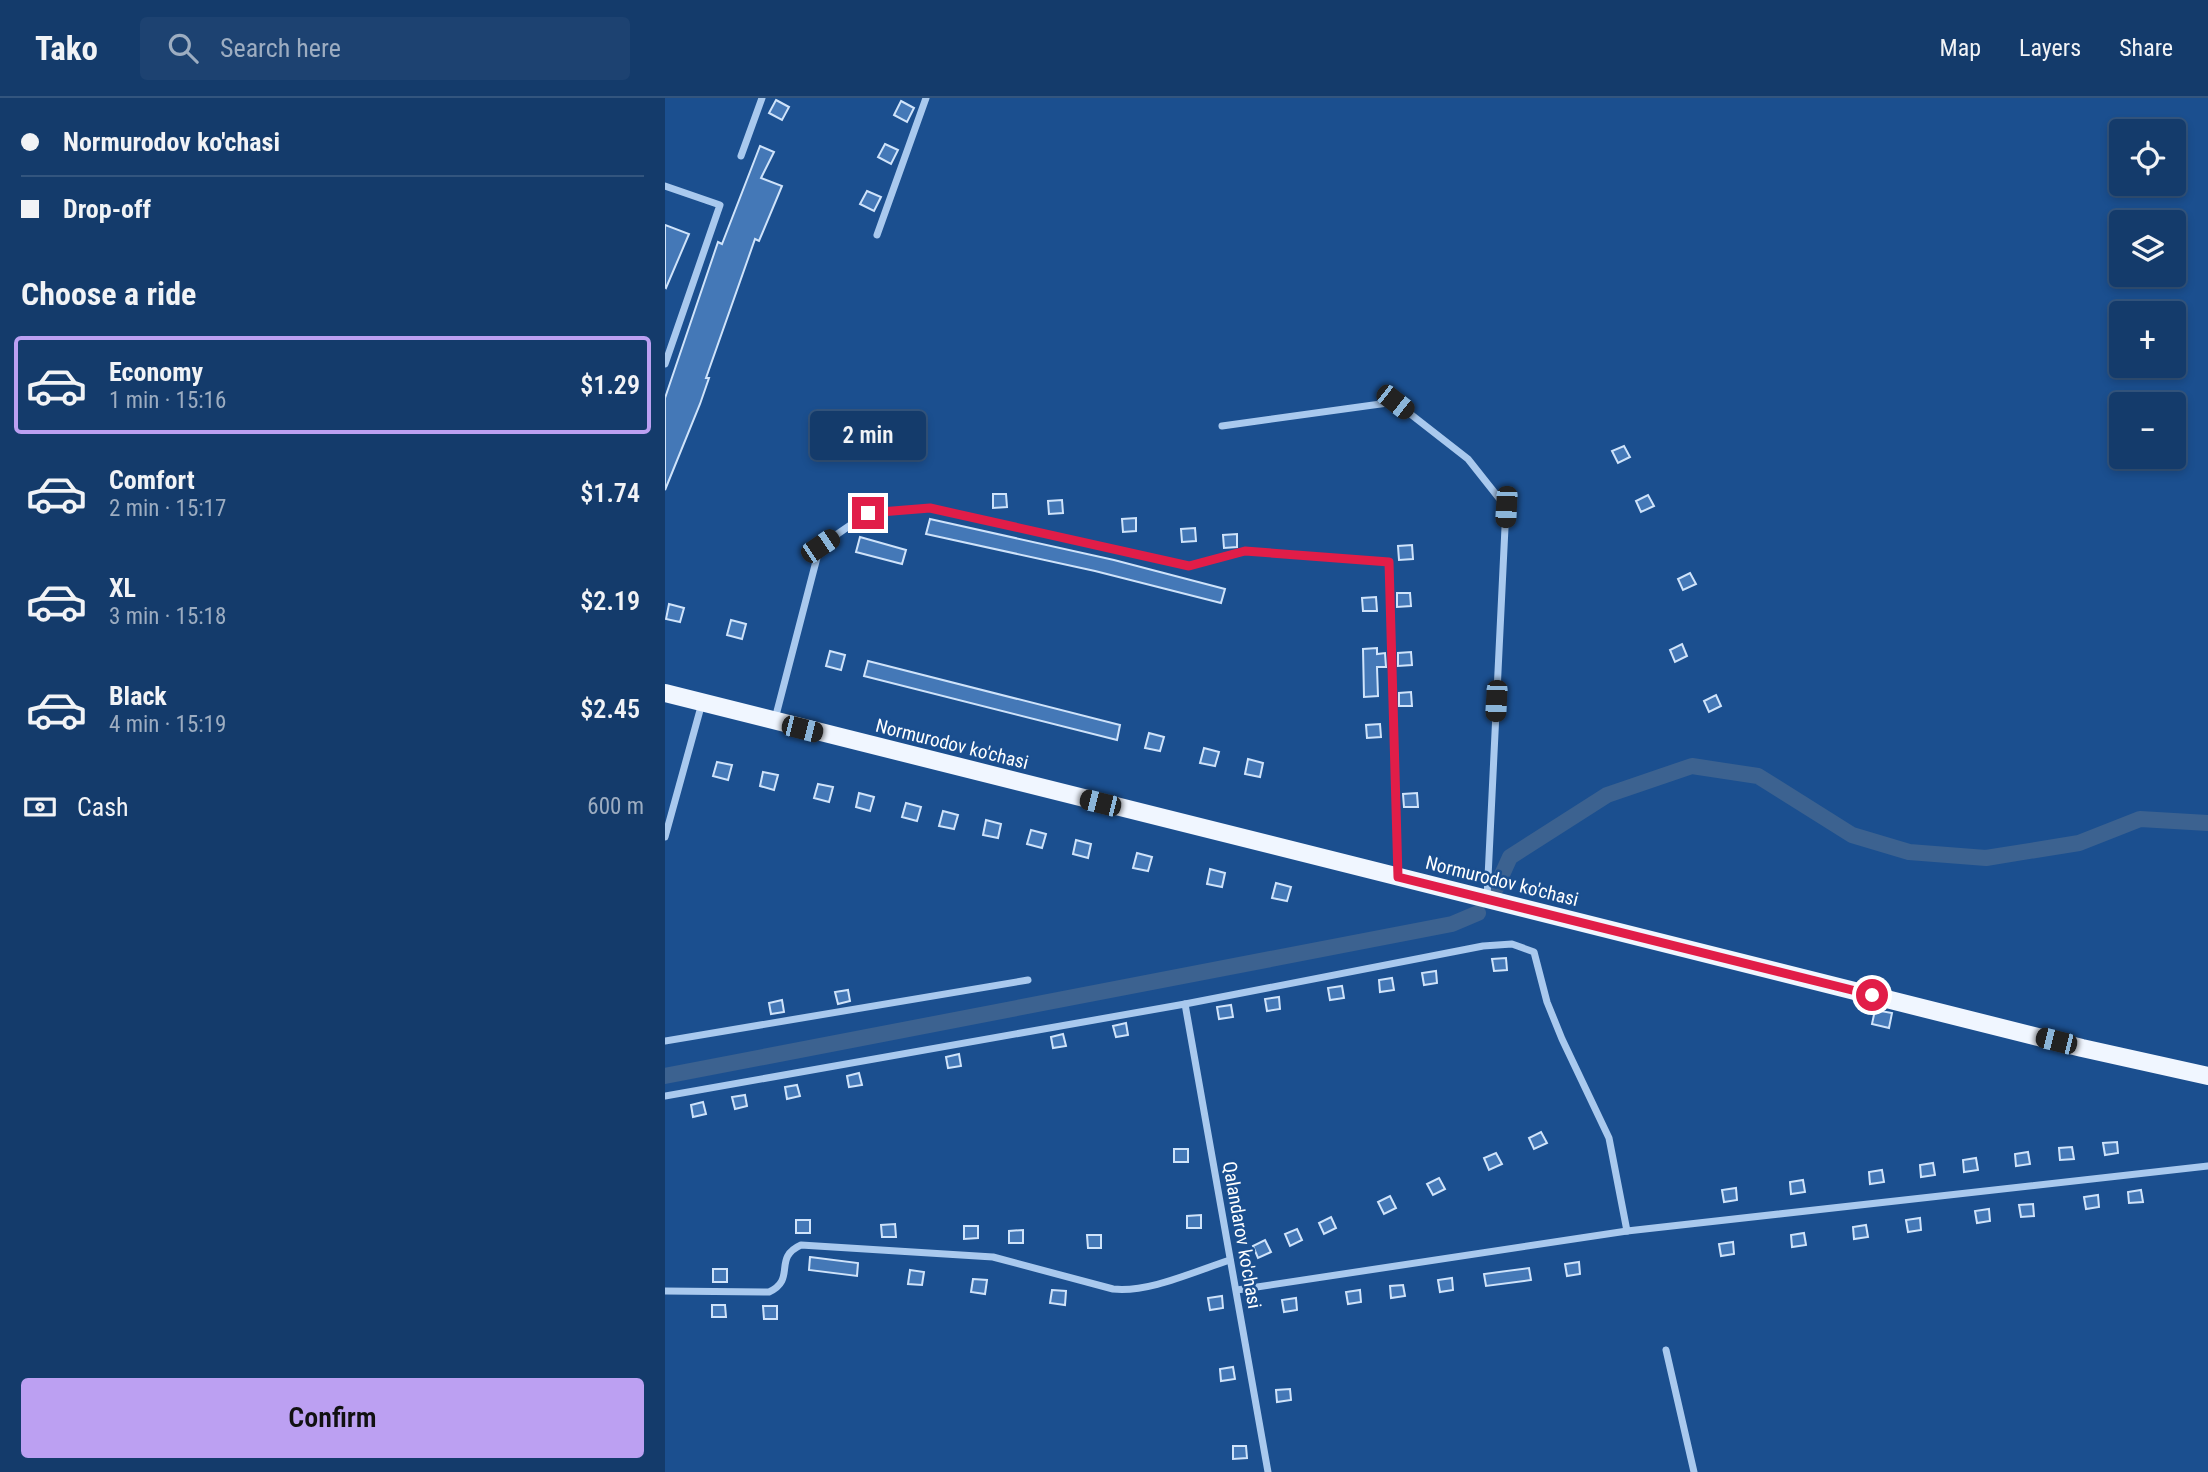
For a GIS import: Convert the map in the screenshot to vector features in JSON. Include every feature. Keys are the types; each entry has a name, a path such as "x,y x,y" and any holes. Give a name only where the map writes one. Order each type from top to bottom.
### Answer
{"main road":[{"name":"Normurodov ko'chasi","path":"665,693 2083,1048 2208,1076"}],"street":[{"path":"741,156 762,98"},
{"path":"877,235 926,98"},
{"path":"665,186 720,205 665,364"},
{"path":"1222,426 1395,402 1468,459 1506,507 1487,898"},
{"path":"775,722 820,546 868,513 930,508 1189,566 1245,551 1389,562 1398,877"},
{"path":"665,837 702,703"},
{"path":"665,1096 1185,1004 1483,946 1512,944 1534,952 1547,1002 1609,1138 1627,1231"},
{"path":"665,1041 1028,980"},
{"name":"Qalandarov ko'chasi","path":"1185,1004 1268,1472"},
{"path":"1237,1290 1627,1231 2208,1166"},
{"path":"665,1291 769,1292 778,1288 783,1281 786,1256 801,1245 993,1257 1113,1289 1126,1290 1144,1287 1230,1260"},
{"path":"1666,1350 1694,1472"}],"building":[{"path":"776,100 789,107 782,120 769,113"},
{"path":"901,101 914,108 907,122 894,115"},
{"path":"885,144 898,150 891,164 878,157"},
{"path":"760,146 774,152 761,178 782,186 759,241 755,239 706,378 709,378 700,404 665,490 665,398 718,242 722,244"},
{"path":"867,191 881,197 874,211 860,204"},
{"path":"665,225 689,234 666,288 665,287"},
{"path":"1624,446 1630,457 1618,463 1612,451"},
{"path":"993,494 1006,494 1007,507 993,508"},
{"path":"1648,495 1654,506 1641,512 1636,501"},
{"path":"1062,500 1063,513 1049,514 1048,501"},
{"path":"1136,518 1136,531 1123,532 1122,519"},
{"path":"930,519 1114,560 1225,589 1221,603 1095,571 926,534"},
{"path":"1195,528 1196,541 1182,542 1181,529"},
{"path":"1237,534 1237,547 1224,548 1223,535"},
{"path":"860,537 906,550 902,564 856,552"},
{"path":"1412,545 1413,559 1399,560 1398,546"},
{"path":"1690,573 1696,584 1683,590 1678,579"},
{"path":"1397,593 1410,593 1411,606 1397,607"},
{"path":"1376,597 1377,611 1363,611 1362,598"},
{"path":"669,604 684,608 680,622 666,619"},
{"path":"731,620 746,624 742,639 727,635"},
{"path":"1682,644 1687,656 1675,662 1670,650"},
{"path":"1377,648 1377,654 1385,653 1386,667 1377,667 1378,696 1364,697 1363,649"},
{"path":"830,651 845,655 841,670 826,666"},
{"path":"1411,652 1412,665 1398,666 1398,653"},
{"path":"868,661 1120,725 1117,740 864,676"},
{"path":"1411,692 1412,706 1399,706 1399,693"},
{"path":"1716,695 1721,706 1709,712 1704,701"},
{"path":"1380,724 1381,737 1367,738 1366,725"},
{"path":"1149,733 1164,737 1160,751 1145,748"},
{"path":"1204,748 1219,752 1215,766 1200,763"},
{"path":"1248,759 1263,763 1260,777 1245,774"},
{"path":"717,762 732,765 728,780 713,776"},
{"path":"763,772 778,775 774,790 760,786"},
{"path":"818,784 833,787 829,802 814,798"},
{"path":"859,793 874,797 870,811 856,807"},
{"path":"1417,793 1418,807 1404,807 1403,794"},
{"path":"906,803 921,807 917,821 902,817"},
{"path":"943,811 958,815 954,829 939,826"},
{"path":"986,820 1001,824 998,838 983,835"},
{"path":"1031,830 1046,834 1042,848 1027,844"},
{"path":"1076,840 1091,844 1088,858 1073,854"},
{"path":"1137,853 1152,857 1148,871 1133,868"},
{"path":"1210,869 1225,873 1222,887 1207,884"},
{"path":"1276,883 1291,887 1287,901 1272,898"},
{"path":"1506,958 1507,970 1494,971 1492,959"},
{"path":"1436,971 1437,983 1424,985 1422,973"},
{"path":"1392,978 1394,990 1380,992 1379,980"},
{"path":"1342,986 1344,998 1330,1000 1328,988"},
{"path":"848,990 850,1001 838,1004 835,992"},
{"path":"1279,997 1280,1009 1267,1011 1265,999"},
{"path":"782,1000 784,1012 771,1014 769,1003"},
{"path":"1231,1005 1233,1017 1219,1019 1217,1007"},
{"path":"1875,1010 1892,1013 1889,1028 1872,1024"},
{"path":"1126,1023 1128,1035 1116,1037 1113,1026"},
{"path":"1063,1034 1066,1046 1053,1048 1051,1037"},
{"path":"959,1054 961,1066 948,1068 946,1057"},
{"path":"859,1073 862,1085 849,1087 847,1076"},
{"path":"797,1085 800,1096 787,1099 785,1087"},
{"path":"745,1095 747,1106 735,1109 732,1097"},
{"path":"703,1102 706,1114 693,1117 691,1105"},
{"path":"1541,1132 1547,1143 1534,1149 1529,1138"},
{"path":"2117,1142 2118,1153 2105,1155 2103,1143"},
{"path":"2072,1147 2074,1159 2060,1160 2059,1148"},
{"path":"1174,1149 1188,1149 1188,1162 1174,1162"},
{"path":"2028,1152 2030,1164 2016,1166 2015,1154"},
{"path":"1496,1153 1502,1164 1489,1170 1484,1158"},
{"path":"1976,1158 1978,1170 1964,1172 1963,1160"},
{"path":"1933,1163 1935,1175 1921,1177 1920,1165"},
{"path":"1882,1170 1884,1182 1870,1184 1869,1172"},
{"path":"1439,1178 1445,1189 1433,1195 1427,1184"},
{"path":"1803,1180 1805,1192 1791,1194 1790,1182"},
{"path":"1736,1188 1737,1200 1724,1202 1722,1190"},
{"path":"2141,1190 2143,1202 2129,1203 2128,1192"},
{"path":"2098,1195 2099,1207 2086,1209 2084,1197"},
{"path":"1390,1196 1396,1208 1384,1214 1378,1202"},
{"path":"2033,1204 2034,1216 2021,1217 2019,1205"},
{"path":"1989,1209 1990,1221 1977,1223 1975,1211"},
{"path":"1201,1215 1201,1228 1187,1228 1187,1216"},
{"path":"1331,1217 1336,1228 1324,1234 1319,1223"},
{"path":"1920,1218 1921,1230 1908,1232 1906,1220"},
{"path":"796,1220 810,1220 810,1233 796,1233"},
{"path":"895,1224 896,1237 882,1237 881,1225"},
{"path":"1866,1225 1868,1237 1854,1239 1853,1227"},
{"path":"964,1226 978,1226 978,1238 964,1239"},
{"path":"1297,1229 1302,1240 1290,1246 1285,1234"},
{"path":"1023,1230 1023,1243 1009,1243 1009,1231"},
{"path":"1804,1233 1806,1245 1792,1247 1791,1235"},
{"path":"1087,1235 1101,1235 1101,1248 1088,1248"},
{"path":"1265,1240 1271,1252 1258,1258 1253,1246"},
{"path":"1733,1242 1734,1254 1721,1256 1719,1244"},
{"path":"810,1257 858,1263 857,1276 809,1270"},
{"path":"1579,1262 1580,1274 1567,1276 1565,1264"},
{"path":"1529,1268 1531,1280 1486,1286 1484,1274"},
{"path":"713,1269 727,1269 727,1282 713,1282"},
{"path":"910,1270 924,1272 922,1285 908,1284"},
{"path":"1452,1278 1453,1290 1440,1292 1438,1280"},
{"path":"973,1279 987,1280 985,1294 971,1292"},
{"path":"1403,1285 1405,1296 1391,1298 1390,1286"},
{"path":"1052,1290 1066,1291 1065,1305 1050,1303"},
{"path":"1360,1290 1361,1302 1348,1304 1346,1292"},
{"path":"1222,1296 1223,1308 1210,1310 1208,1298"},
{"path":"1296,1298 1297,1310 1284,1312 1282,1300"},
{"path":"712,1305 725,1305 726,1317 712,1317"},
{"path":"763,1306 777,1306 777,1319 764,1319"},
{"path":"1233,1367 1235,1379 1221,1381 1220,1369"},
{"path":"1290,1389 1291,1400 1277,1402 1276,1390"},
{"path":"1233,1446 1246,1446 1247,1458 1233,1459"}],"waterway":[{"path":"1496,888 1510,857 1607,795 1692,766 1758,776 1852,835 1909,852 1986,858 2079,843 2140,819 2208,823"},
{"path":"665,1076 1452,924 1478,913"}],"route":[{"path":"868,513 930,508 1189,566 1245,551 1389,562 1398,877 1872,995"}]}
